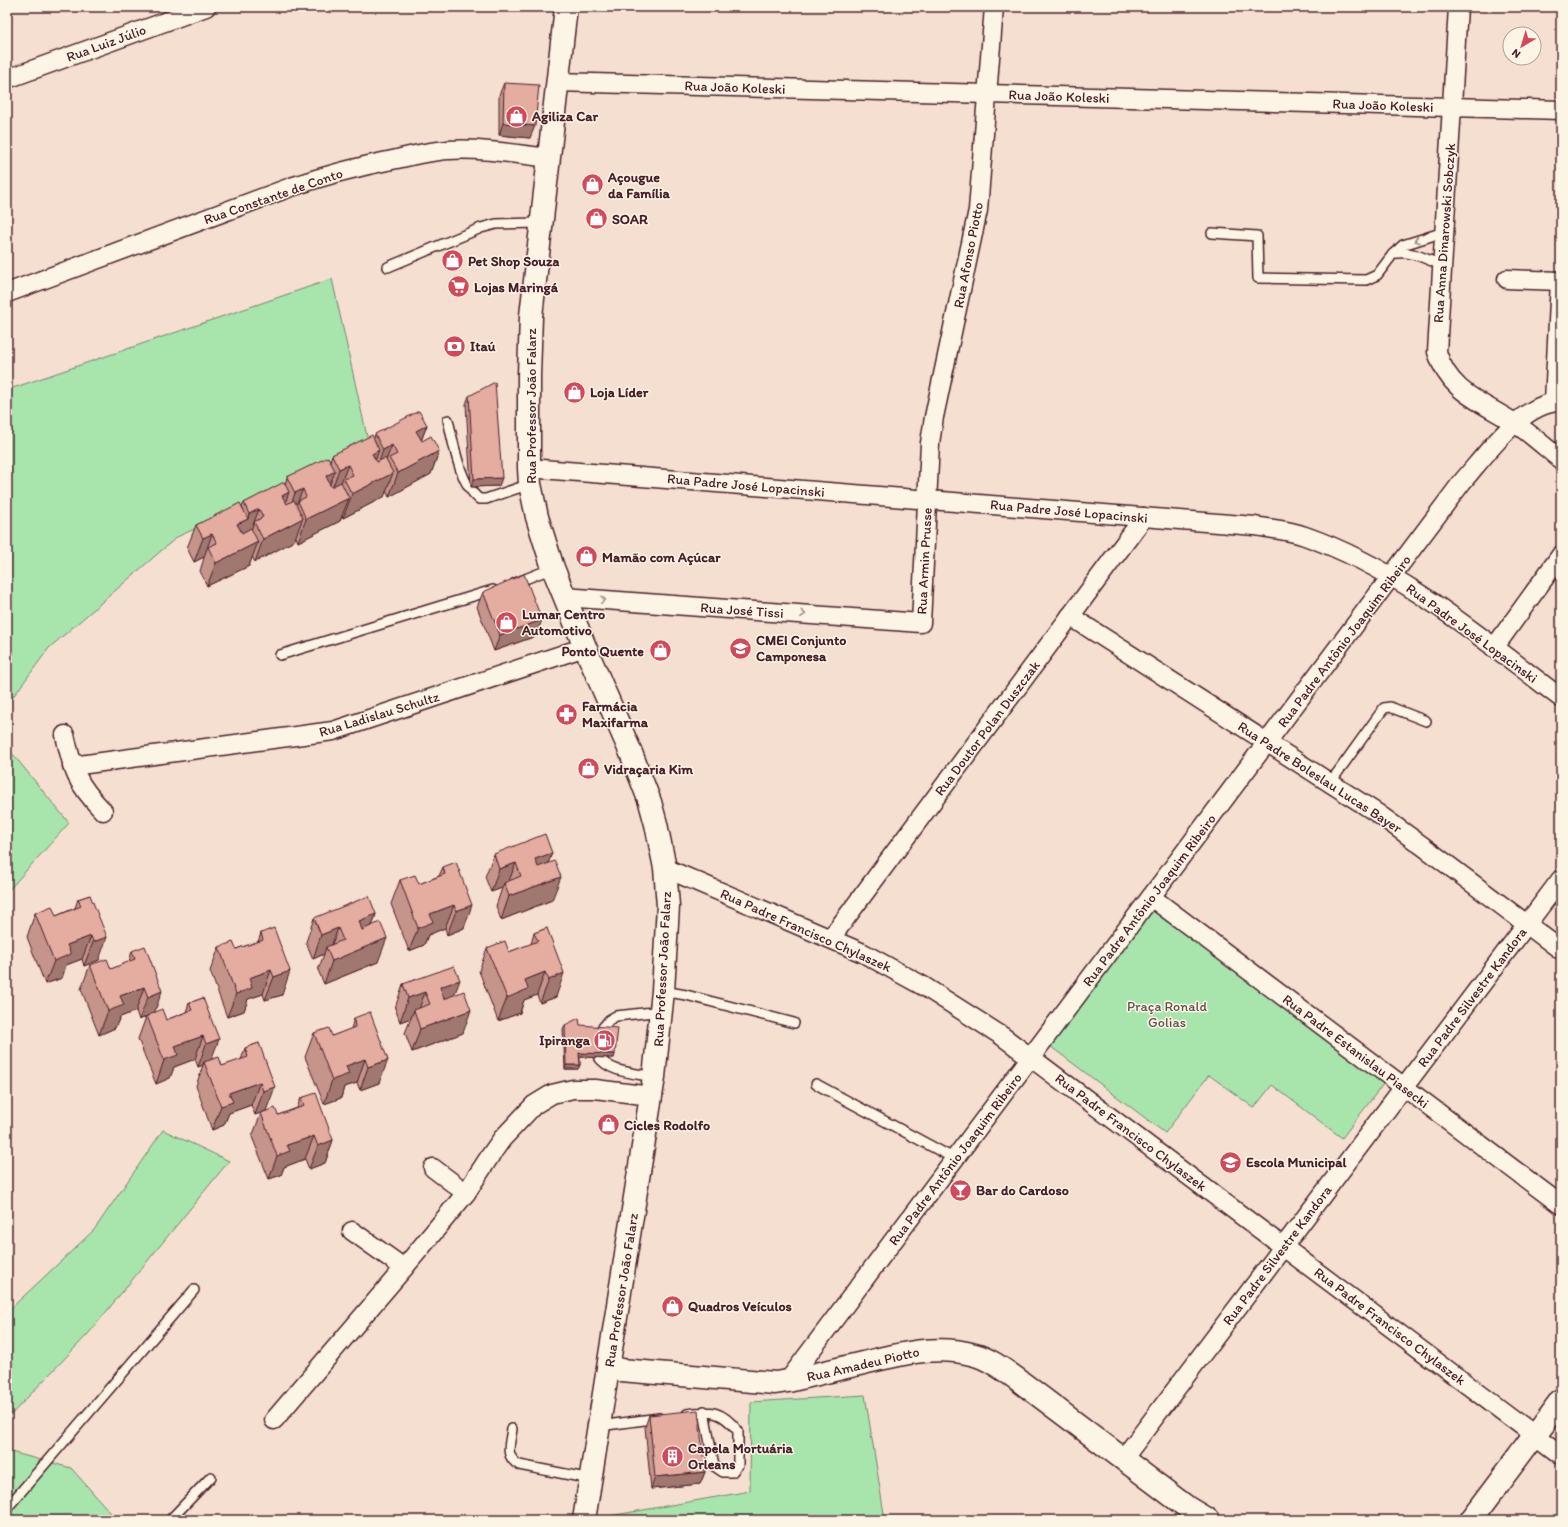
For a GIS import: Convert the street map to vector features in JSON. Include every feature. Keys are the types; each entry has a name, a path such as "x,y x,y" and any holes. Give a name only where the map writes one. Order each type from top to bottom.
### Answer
{"main road":[{"name":"Rua Professor João Falarz","path":"566,7 548,158 529,346 530,476 541,532 553,568 585,647 631,753 650,802 665,868 668,906 662,1001 652,1087 609,1369 584,1520"},
{"name":"Rua Amadeu Piotto","path":"609,1369 763,1382 788,1381 912,1351 934,1349 955,1350 976,1355 998,1366 1188,1508 1208,1520"},
{"path":"1471,1520 1561,1400"}],"street":[{"name":"Rua Luiz Júlio","path":"7,79 206,7"},
{"name":"Rua Afonso Piotto","path":"928,500 930,443 934,417 978,210 994,7"},
{"name":"Rua Anna Dinarowski Sobczyk","path":"1458,7 1437,352 1441,365 1459,388 1514,423 1561,460"},
{"name":"Rua João Koleski","path":"557,82 1561,110"},
{"name":"Rua Constante de Conto","path":"7,292 291,187 329,174 360,166 430,152 448,150 464,150 548,158"},
{"path":"1507,279 1560,281 1557,402"},
{"name":"Rua Padre Antônio Joaquim Ribeiro","path":"788,1381 1462,482 1514,423 1528,413 1557,402"},
{"name":"Rua Padre José Lopacinski","path":"530,476 928,500 1255,526 1292,533 1304,536 1334,548 1392,576 1449,614 1561,698"},
{"name":"Rua Armin Prusse","path":"921,623 928,500"},
{"name":"Rua Doutor Polan Duszczak","path":"831,938 1144,517"},
{"path":"1494,648 1561,555"},
{"name":"Rua José Tissi","path":"564,597 921,623"},
{"name":"Rua Padre Boleslau Lucas Bayer","path":"1070,616 1330,783 1424,847 1561,950"},
{"name":"Rua Ladislau Schultz","path":"72,766 333,731 585,647"},
{"path":"65,735 72,766 82,787 103,811"},
{"name":"Rua Padre Francisco Chylaszek","path":"665,868 831,938 892,968 996,1032 1561,1455"},
{"name":"Rua Padre Silvestre Kandora","path":"1123,1459 1561,879"},
{"name":"Rua Padre Estanislau Piasecki","path":"1151,897 1561,1205"},
{"path":"274,1420 466,1193 502,1139 534,1105 552,1094 573,1089 595,1090 652,1087"},
{"path":"433,1168 466,1193"},
{"path":"352,1231 404,1268"}],"lane":[{"path":"388,267 481,228 496,224 541,223"},
{"path":"1212,233 1257,236 1258,278 1366,280 1377,275 1393,254 1403,245 1444,232"},
{"path":"1393,254 1400,252 1409,253 1442,265"},
{"path":"448,420 460,468 472,494 479,499 486,498 530,476"},
{"path":"280,655 511,584 553,568"},
{"path":"1330,783 1384,708 1390,707 1426,721"},
{"path":"600,1031 609,1020 616,1016 686,995 794,1023"},
{"path":"598,1056 602,1062 612,1068 652,1087"},
{"path":"816,1084 955,1159"},
{"path":"7,1508 194,1290"},
{"path":"681,1414 704,1411 717,1413 729,1420 738,1431 738,1465 732,1472 723,1472 714,1466 704,1411"},
{"path":"599,1426 666,1416"},
{"path":"512,1429 509,1454 512,1461 519,1465 590,1479"},
{"path":"170,1520 211,1477"}],"green space":[{"path":"332,279 370,450 177,537 49,648 7,705 7,390"},
{"path":"7,747 69,823 7,892"},
{"name":"Praça Ronald Golias","path":"1153,910 1384,1083 1342,1138 1272,1085 1254,1108 1209,1075 1165,1133 1050,1046"},
{"path":"163,1130 229,1161 88,1334 7,1419 7,1312 94,1230"},
{"path":"865,1395 885,1520 604,1520 604,1517 750,1491 751,1402"},
{"path":"7,1451 71,1468 117,1520 7,1520"}],"building":[{"name":"Agiliza Car","path":"504,83 539,85 535,126 503,123"},
{"path":"495,382 502,478 474,479 469,396"},
{"path":"419,411 427,425 416,431 422,441 431,436 439,451 398,473 389,458 397,454 392,445 383,450 375,434"},
{"path":"372,435 379,450 372,454 377,462 385,458 393,473 352,494 344,479 353,475 348,465 339,469 332,455"},
{"path":"328,457 335,471 326,476 331,487 341,482 349,498 306,519 298,501 306,497 303,489 295,493 287,477"},
{"path":"284,482 289,492 282,496 287,504 294,500 303,518 263,539 254,522 263,517 259,509 249,514 244,503"},
{"path":"240,503 248,519 237,524 242,533 251,528 258,542 216,563 208,547 217,543 212,534 203,538 196,525"},
{"path":"524,574 542,620 500,635 483,592"},
{"path":"545,834 552,853 535,859 538,867 555,861 561,877 509,896 504,883 521,876 516,863 499,869 494,854"},
{"path":"456,862 472,905 456,911 454,905 430,914 433,922 418,928 400,880 415,875 419,884 445,874 443,867"},
{"path":"90,895 107,937 93,942 91,936 67,945 71,954 54,961 35,913 52,906 56,916 81,906 78,899"},
{"path":"369,896 376,914 359,921 362,930 380,922 387,938 332,961 326,947 343,940 338,928 321,935 314,918"},
{"path":"274,928 290,971 274,977 271,970 249,978 252,988 236,994 219,947 233,942 236,949 263,940 261,933"},
{"path":"547,928 564,973 549,980 545,972 525,980 528,989 507,998 487,948 505,941 509,952 538,941 534,933"},
{"path":"145,946 162,991 148,997 144,987 120,996 124,1005 108,1011 90,965 107,959 111,969 135,959 132,951"},
{"path":"454,966 460,980 440,987 444,999 464,991 471,1010 420,1029 414,1010 430,1004 425,992 408,998 403,984"},
{"path":"203,998 219,1039 206,1044 203,1036 175,1046 178,1055 164,1060 147,1016 162,1009 166,1020 192,1010 189,1003"},
{"path":"370,1012 388,1060 368,1067 365,1059 346,1066 349,1074 332,1080 314,1033 329,1028 332,1036 355,1027 354,1018"},
{"path":"579,1018 580,1025 618,1028 615,1054 579,1053 580,1065 566,1065 565,1025"},
{"path":"259,1043 275,1087 263,1091 260,1082 229,1093 233,1102 221,1106 204,1062 219,1057 222,1066 248,1057 245,1048"},
{"path":"316,1093 333,1140 318,1146 314,1136 287,1145 290,1151 277,1156 261,1113 275,1108 278,1115 304,1106 301,1098"},
{"name":"Capela Mortuária Orleans","path":"698,1410 705,1472 655,1477 649,1415"}],"place":[{"name":"Agiliza Car","path":"516,116"},
{"name":"Açougue da Família","path":"592,185"},
{"name":"SOAR","path":"596,219"},
{"name":"Pet Shop Souza","path":"453,261"},
{"name":"Lojas Maringá","path":"458,287"},
{"name":"Itaú","path":"455,346"},
{"name":"Loja Líder","path":"574,392"},
{"name":"Mamão com Açúcar","path":"587,557"},
{"name":"Lumar Centro Automotivo","path":"507,622"},
{"name":"CMEI Conjunto Camponesa","path":"740,648"},
{"name":"Ponto Quente","path":"660,651"},
{"name":"Farmácia Maxifarma","path":"567,714"},
{"name":"Vidraçaria Kim","path":"589,769"},
{"name":"Ipiranga","path":"605,1040"},
{"name":"Cicles Rodolfo","path":"609,1125"},
{"name":"Escola Municipal","path":"1231,1162"},
{"name":"Bar do Cardoso","path":"960,1190"},
{"name":"Quadros Veículos","path":"673,1306"},
{"name":"Capela Mortuária Orleans","path":"673,1456"}]}
